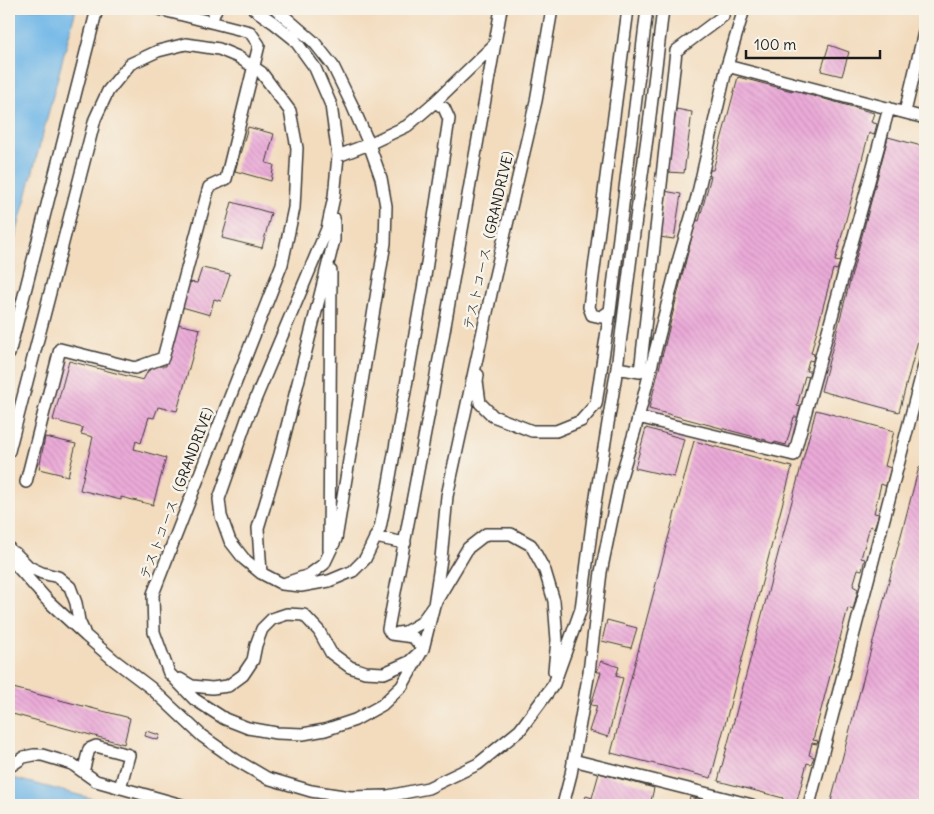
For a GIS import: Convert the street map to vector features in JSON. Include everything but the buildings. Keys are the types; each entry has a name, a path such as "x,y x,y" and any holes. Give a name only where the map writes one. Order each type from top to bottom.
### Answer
{"lane":[{"path":"9,354 97,9"},
{"path":"26,482 60,348 135,368 163,358 209,187 226,178 259,45 250,32 159,9"},
{"path":"211,22 216,9"},
{"path":"254,9 294,39 315,68 331,105 338,156 332,252 280,454 258,528 261,574"},
{"path":"276,9 314,42 332,66 369,144 381,178 386,206 385,243 336,539 324,564 309,575 282,584"},
{"path":"391,634 388,629 440,354 501,9"},
{"name":"テストコース（GRANDRIVE）","path":"9,451 95,119 108,91 130,64 158,52 186,44 219,49 238,57 261,72 290,111 297,148 294,208 282,264 153,594 154,632 169,673 194,698 225,719 248,728 276,733 303,734 325,730 355,720 382,705 402,686 423,649 434,605 441,560 447,496 494,280 536,101 552,9"},
{"path":"610,311 600,317 592,315 589,307 628,9"},
{"path":"494,280 477,381 480,403 493,416 532,431 556,431 581,422 596,404 610,311 647,9"},
{"path":"9,547 17,566 47,600 86,636 151,688 202,736 236,760 267,778 311,791 350,797 388,796 428,788 478,764 520,730 554,684 581,609 594,509 617,368 663,9"},
{"path":"617,368 640,372 676,52 723,16 724,9"},
{"path":"563,805 589,672 601,572 620,480 697,197 727,66 744,9"},
{"path":"905,112 925,31"},
{"path":"338,156 369,144 406,126 435,102 495,44"},
{"path":"727,66 925,118"},
{"path":"334,197 327,229 246,419 219,499 221,516 230,541 244,559 261,574 282,584 301,586 329,581 353,571 365,559 380,528 424,283 449,119 444,108 435,102"},
{"path":"638,417 794,455 889,108"},
{"path":"329,555 332,252"},
{"path":"809,805 925,362"},
{"path":"391,634 405,632 421,623 468,548 486,534 511,534 531,545 545,571 554,601 557,640 555,669 538,705"},
{"path":"375,537 405,543"},
{"path":"9,547 29,566 42,573 58,577 70,587 76,603 79,621 86,636"},
{"path":"169,673 192,686 212,688 228,686 242,675 253,660 262,629 272,619 287,614 304,615 318,631 331,653 350,667 364,672 384,673 408,662 423,649 413,637 391,634"},
{"path":"83,772 89,749 96,746 129,754 120,788"},
{"path":"9,767 24,757 42,755 72,764 96,781 182,805"},
{"path":"573,760 752,805"}],"water":[{"path":"9,9 76,9 9,261"},
{"path":"9,777 117,805 9,805"}]}
